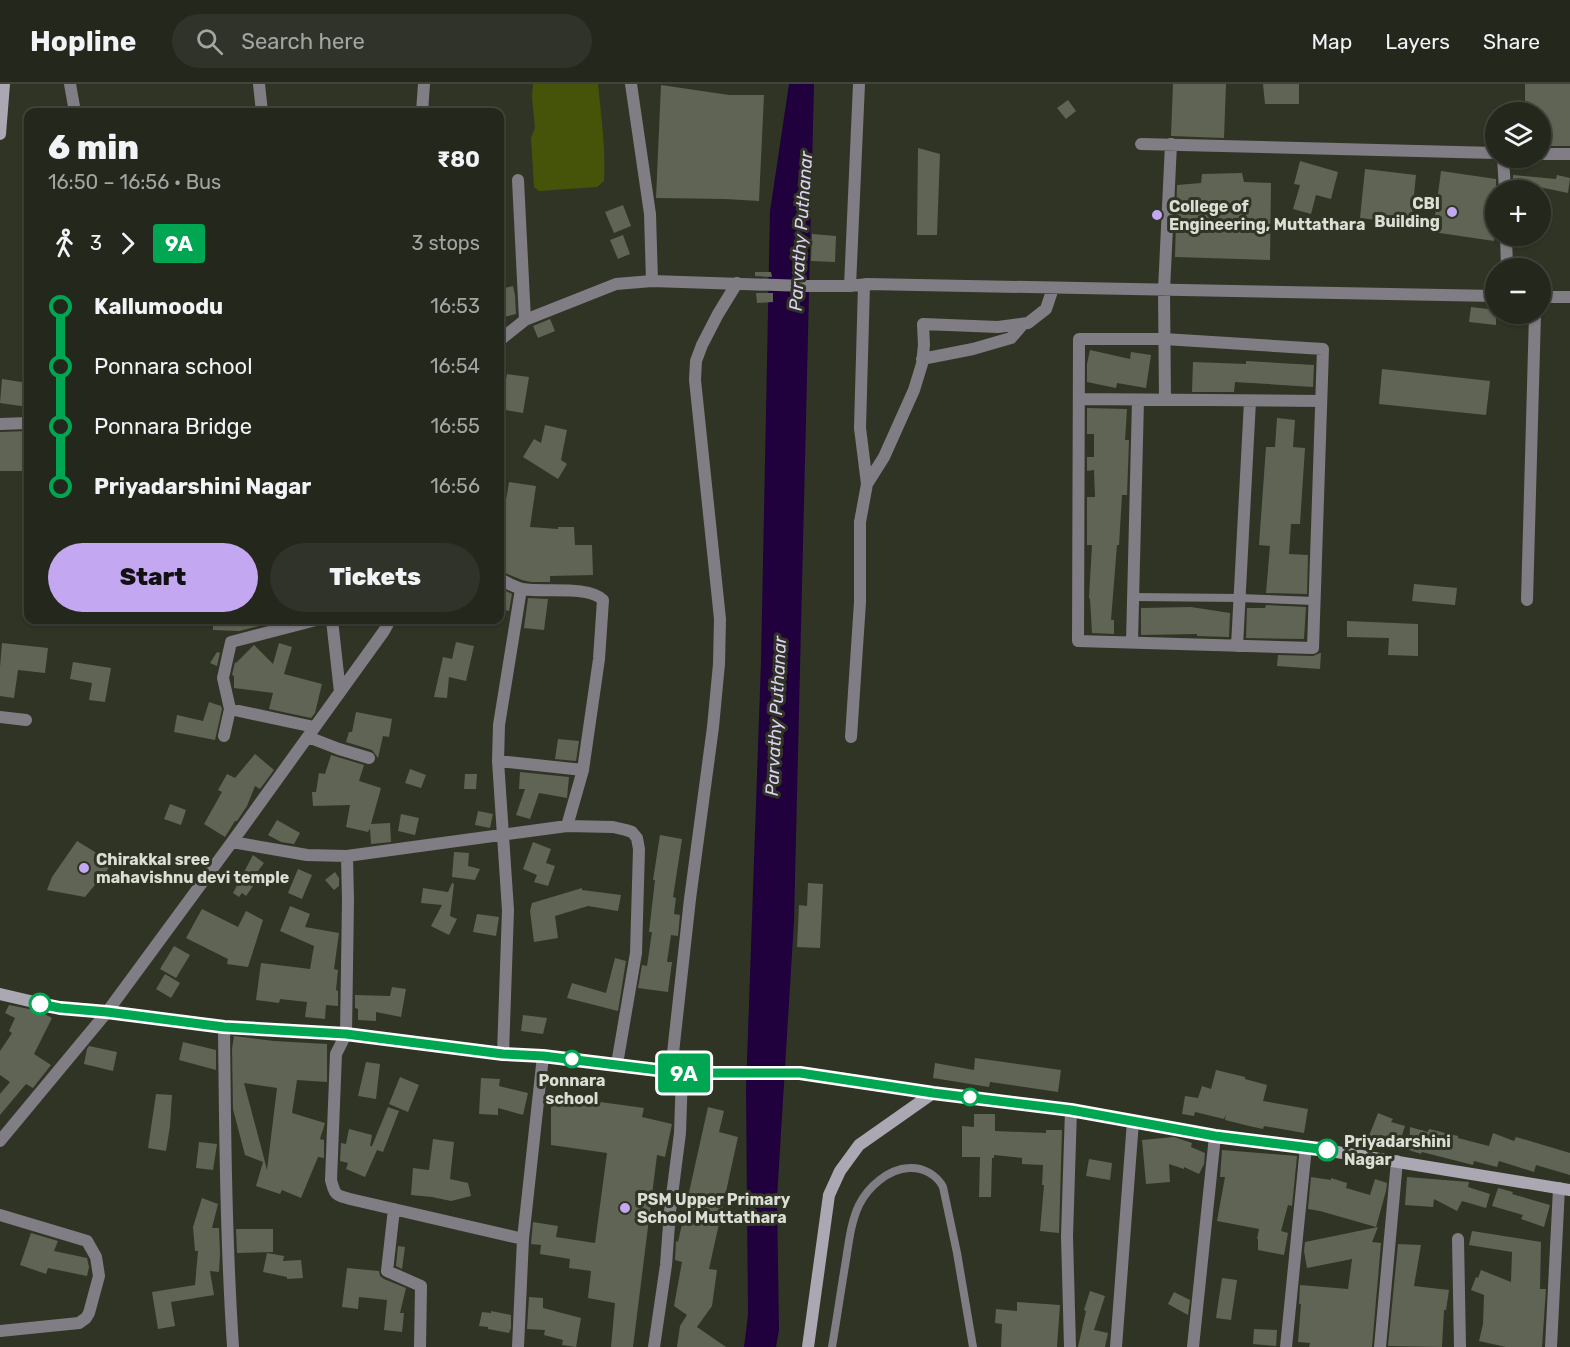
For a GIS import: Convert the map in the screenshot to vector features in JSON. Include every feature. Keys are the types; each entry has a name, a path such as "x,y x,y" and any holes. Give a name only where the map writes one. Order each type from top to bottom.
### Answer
{"main road":[{"path":"0,134 4,84"},
{"path":"0,994 60,1008 224,1027 346,1034 503,1054 543,1056 677,1072 800,1073 933,1093 1071,1110 1215,1136 1306,1147 1564,1189"},
{"path":"808,1347 829,1195 840,1171 859,1145 933,1093"}],"street":[{"path":"70,84 74,108"},
{"path":"259,84 262,108"},
{"path":"422,108 424,84"},
{"path":"633,84 650,214 652,281"},
{"path":"850,286 859,84"},
{"path":"1141,144 1485,153"},
{"path":"1165,400 1164,290 1171,144"},
{"path":"1551,154 1570,154"},
{"path":"519,180 525,320"},
{"path":"504,337 525,320 616,284 652,281 806,286 864,285 1485,296"},
{"path":"654,1347 666,1265 680,1133 677,1072 690,899 719,664 720,619 694,380 696,362 718,314 737,283"},
{"path":"851,737 860,602 860,522 867,484 860,428 864,285"},
{"path":"867,484 884,457 914,390 924,345 923,324 944,323 998,327 1028,323 1046,309 1053,288"},
{"path":"1551,297 1570,297"},
{"path":"922,359 1011,338 1023,324"},
{"path":"1527,600 1535,324"},
{"path":"1079,339 1164,339 1323,349 1313,648 1078,641 1079,339"},
{"path":"1079,399 1321,401"},
{"path":"1132,642 1138,400"},
{"path":"1237,646 1250,401"},
{"path":"0,424 24,423"},
{"path":"504,581 521,589 575,591 598,595 603,600 599,659 583,770 567,826"},
{"path":"503,1054 508,910 498,761 499,725 521,589"},
{"path":"224,736 230,710 223,678 231,642 301,624"},
{"path":"332,624 340,692"},
{"path":"0,1141 107,1012 388,624"},
{"path":"230,710 311,732 339,749 369,758"},
{"path":"0,717 26,720"},
{"path":"498,761 583,770"},
{"path":"232,842 308,855 347,856 567,826 613,827 632,832 637,838 639,849 636,954 617,1064"},
{"path":"347,856 346,1034 336,1054 331,1180 334,1192 339,1196 523,1239"},
{"path":"224,1027 229,1289 233,1347"},
{"path":"518,1347 523,1239 543,1056"},
{"path":"1070,1347 1068,1236 1071,1110"},
{"path":"1116,1347 1133,1121"},
{"path":"1193,1347 1215,1136"},
{"path":"1286,1347 1306,1147"},
{"path":"1380,1347 1397,1161"},
{"path":"1551,1347 1564,1189"},
{"path":"394,1209 387,1271 421,1286 420,1347"},
{"path":"0,1215 87,1242 96,1257 99,1276 89,1313 79,1323 0,1330"},
{"path":"1458,1239 1460,1347"}],"lane":[{"path":"1133,597 1240,597 1314,601"},
{"path":"832,1347 850,1233 860,1204 871,1188 889,1173 911,1167 932,1174 943,1187 973,1347"}],"green space":[{"path":"533,84 598,84 603,132 604,181 597,187 539,191 534,187 531,138 535,128"}],"water":[{"name":"Parvathy Puthanar","path":"789,84 814,84 794,921 777,1198 779,1330 776,1347 744,1347 748,1315 746,1089 761,661 770,211"}],"building":[{"path":"1173,84 1226,84 1224,138 1171,136"},
{"path":"1263,84 1299,84 1299,104 1265,104"},
{"path":"1525,84 1570,84 1570,146 1551,146 1551,102 1525,102"},
{"path":"661,85 729,95 764,95 759,201 656,198"},
{"path":"1068,100 1076,111 1066,119 1057,108"},
{"path":"918,148 940,154 937,235 917,235"},
{"path":"1300,161 1338,172 1331,199 1316,195 1311,214 1293,209 1300,185 1294,184"},
{"path":"1365,169 1416,175 1411,224 1360,218"},
{"path":"1441,171 1496,179 1485,180 1485,240 1433,232"},
{"path":"1242,173 1244,182 1271,183 1270,260 1175,257 1177,185 1201,183 1202,174"},
{"path":"1513,175 1556,179 1557,175 1570,178 1568,193 1551,189 1551,180 1513,180"},
{"path":"623,205 631,226 614,233 605,212"},
{"path":"812,234 836,236 835,262 811,261"},
{"path":"623,235 630,254 618,259 610,240"},
{"path":"755,272 771,272 772,277 755,276"},
{"path":"513,286 516,314 504,317 504,288"},
{"path":"756,293 773,293 773,302 757,303"},
{"path":"1471,307 1485,309 1485,324 1469,322"},
{"path":"550,319 555,331 538,338 533,326"},
{"path":"1090,350 1130,359 1131,352 1151,355 1146,388 1117,383 1116,388 1087,382"},
{"path":"1246,361 1314,365 1313,387 1235,382 1234,392 1192,392 1193,362 1246,364"},
{"path":"1382,369 1490,381 1486,415 1379,404"},
{"path":"507,374 529,377 523,413 504,410"},
{"path":"2,379 24,382 24,406 0,403"},
{"path":"1087,408 1127,409 1125,440 1129,440 1127,495 1122,495 1119,545 1117,545 1111,620 1114,620 1114,634 1092,633 1089,598 1092,545 1087,545 1087,497 1095,497 1094,470 1087,471 1087,457 1094,457 1094,434 1087,434"},
{"path":"1277,418 1295,420 1293,447 1305,448 1300,524 1291,524 1289,554 1308,555 1307,594 1266,593 1270,546 1259,545 1266,447 1275,447"},
{"path":"545,425 567,430 561,460 567,464 558,479 523,457 534,439 541,443"},
{"path":"24,431 24,471 0,471 0,432"},
{"path":"509,482 536,486 530,527 558,529 558,527 574,527 575,545 592,545 593,575 550,576 550,582 531,582 504,573 504,512"},
{"path":"1414,584 1457,588 1455,605 1412,601"},
{"path":"504,590 512,594 509,611 504,609"},
{"path":"528,598 548,599 544,630 524,628"},
{"path":"1266,605 1306,607 1304,639 1246,638 1247,608 1265,608"},
{"path":"1191,607 1230,613 1229,637 1197,636 1197,634 1141,635 1141,608"},
{"path":"1347,621 1418,624 1418,656 1388,655 1389,638 1347,637"},
{"path":"213,624 268,624 239,631 213,630"},
{"path":"456,642 474,646 466,681 449,677 447,698 434,697 443,657 452,659"},
{"path":"2,643 48,648 45,673 18,670 14,698 0,696"},
{"path":"279,643 292,647 284,674 322,684 315,713 311,718 269,709 273,693 234,688 234,676 232,675 235,662 254,645 273,664"},
{"path":"217,652 220,653 217,666 210,663"},
{"path":"1321,653 1320,669 1277,666 1278,655 1313,656"},
{"path":"73,662 111,668 105,702 89,700 92,683 70,679"},
{"path":"209,702 221,706 222,709 215,740 174,732 177,715 203,721"},
{"path":"356,712 392,719 389,737 383,736 378,758 372,750 346,742 349,732 352,732"},
{"path":"558,739 579,741 576,761 555,759"},
{"path":"255,754 274,770 260,789 255,786 247,806 225,837 204,824 222,792 218,790 227,774 235,778"},
{"path":"331,755 364,765 359,781 381,788 371,824 390,823 391,842 371,844 370,828 368,832 346,827 350,805 313,806 312,792 316,792 319,773 325,774"},
{"path":"410,769 426,775 421,788 405,783"},
{"path":"520,772 569,777 567,798 539,793 530,819 516,815 525,789 519,789"},
{"path":"465,774 477,774 476,789 464,789"},
{"path":"170,804 186,810 181,825 164,819"},
{"path":"478,811 493,814 490,828 475,825"},
{"path":"401,814 419,818 415,835 398,831"},
{"path":"277,820 300,833 294,844 281,842 268,835"},
{"path":"660,835 682,839 673,897 676,898 674,914 680,915 678,936 671,935 667,962 672,962 668,992 638,988 642,965 647,966 652,932 649,932 655,880 653,880"},
{"name":"Chirakkal sree mahavishnu devi temple","path":"77,841 113,863 85,897 47,890 52,877"},
{"path":"533,842 551,849 546,863 555,866 548,886 534,882 537,875 523,869"},
{"path":"454,852 469,853 468,866 480,869 475,880 452,877"},
{"path":"253,855 264,863 252,879 256,882 246,896 242,893 239,897 233,893"},
{"path":"298,869 312,875 302,899 288,893"},
{"path":"335,872 339,878 339,886 334,890 325,880"},
{"path":"452,883 454,884 450,916 457,919 449,935 431,926 442,905 421,903 423,888 448,892"},
{"path":"808,883 823,884 820,948 797,947 799,905 807,906"},
{"path":"582,888 582,890 621,895 618,911 588,906 555,916 558,938 534,942 530,911 532,903"},
{"path":"290,906 310,914 305,927 339,933 334,969 338,970 336,990 338,991 338,1006 326,1005 325,1019 305,1017 307,1002 280,999 279,1003 256,1000 261,963 310,969 314,946 280,931"},
{"path":"202,909 238,927 246,911 263,920 248,967 227,964 228,959 186,938"},
{"path":"477,914 499,917 496,936 473,932"},
{"path":"174,946 190,955 176,978 160,969"},
{"path":"615,958 626,961 618,1011 567,998 572,983 606,993"},
{"path":"165,974 180,983 171,998 156,989"},
{"path":"392,987 406,989 401,1017 376,1012 376,1021 358,1020 355,995 390,996"},
{"path":"9,1005 39,1011 52,1018 34,1054 51,1065 33,1088 26,1084 0,1115 0,1094 10,1082 0,1075 0,1051 12,1033 9,1031 15,1018 5,1013"},
{"path":"523,1015 547,1018 543,1034 521,1031"},
{"path":"234,1036 327,1044 327,1082 297,1080 292,1113 325,1123 320,1139 324,1140 324,1158 318,1157 301,1198 282,1190 280,1194 256,1186 263,1162 245,1155 233,1109 232,1049","holes":["244,1083 277,1088 267,1170"]},
{"path":"183,1042 216,1050 216,1070 179,1060"},
{"path":"89,1046 117,1052 113,1071 84,1064"},
{"path":"975,1058 1061,1070 1058,1092 990,1082 989,1087 933,1078 935,1063 974,1070"},
{"path":"366,1062 380,1064 376,1099 358,1096"},
{"path":"1216,1070 1267,1085 1263,1101 1308,1109 1304,1133 1264,1126 1263,1129 1249,1126 1225,1120 1226,1115 1224,1119 1195,1112 1194,1116 1182,1114 1185,1096 1198,1098 1202,1086 1211,1089"},
{"path":"400,1077 419,1085 408,1112 389,1104"},
{"path":"481,1078 500,1079 499,1086 528,1093 523,1115 498,1108 498,1115 479,1114"},
{"path":"156,1094 172,1095 166,1151 148,1148"},
{"name":"PSM Upper Primary School Muttathara","path":"564,1097 644,1108 642,1117 672,1124 665,1157 657,1155 633,1347 611,1347 615,1303 588,1298 591,1271 569,1268 570,1259 540,1254 541,1245 531,1244 533,1222 558,1226 556,1237 595,1243 607,1153 551,1145 551,1099 564,1099"},
{"path":"388,1107 399,1111 383,1152 377,1150 365,1177 346,1169 348,1163 340,1161 341,1143 346,1144 349,1129 372,1135 370,1146 372,1146"},
{"path":"708,1107 724,1111 719,1132 738,1137 709,1269 717,1270 712,1306 697,1327 726,1347 677,1347 680,1326 687,1315 674,1306 682,1262 675,1260 676,1241 678,1242"},
{"path":"1378,1113 1393,1119 1391,1122 1405,1126 1398,1148 1367,1141"},
{"path":"974,1114 995,1114 995,1131 1046,1133 1046,1130 1062,1130 1059,1233 1040,1231 1044,1185 1042,1185 1043,1165 1022,1164 1022,1158 994,1155 991,1197 979,1197 980,1157 962,1157 962,1126 974,1127"},
{"path":"1410,1127 1428,1132 1429,1129 1489,1146 1493,1133 1514,1141 1516,1137 1570,1153 1570,1175 1536,1165 1534,1172 1499,1161 1497,1167 1474,1161 1473,1165 1422,1152 1421,1154 1409,1150"},
{"path":"1174,1137 1192,1143 1191,1147 1205,1153 1204,1164 1199,1174 1184,1167 1184,1169 1169,1164 1170,1182 1146,1184 1142,1140"},
{"path":"433,1139 454,1142 450,1179 468,1183 471,1196 451,1201 411,1195 413,1168 429,1170"},
{"path":"199,1142 217,1144 213,1170 196,1168"},
{"path":"1222,1150 1297,1156 1292,1206 1288,1205 1281,1231 1288,1233 1284,1255 1258,1250 1259,1229 1217,1221 1225,1177 1220,1177"},
{"path":"1089,1159 1112,1163 1110,1180 1086,1176"},
{"path":"1311,1177 1331,1180 1331,1178 1347,1183 1346,1188 1370,1195 1375,1179 1387,1183 1376,1227 1308,1209"},
{"path":"1407,1177 1469,1182 1468,1187 1490,1194 1486,1208 1462,1201 1457,1211 1434,1199 1433,1207 1405,1205"},
{"path":"1498,1188 1550,1205 1544,1227 1521,1219 1523,1215 1492,1206"},
{"path":"202,1198 218,1204 212,1228 219,1228 219,1272 210,1271 214,1295 171,1302 175,1326 158,1329 152,1292 195,1285 198,1251 195,1251 193,1227"},
{"path":"1378,1227 1372,1242 1381,1243 1372,1347 1309,1347 1310,1343 1298,1342 1300,1285 1348,1289 1352,1259 1307,1268 1305,1242"},
{"path":"236,1229 273,1229 273,1252 237,1253"},
{"path":"1472,1231 1541,1242 1540,1289 1546,1289 1542,1347 1506,1347 1479,1341 1483,1324 1484,1295 1471,1290 1481,1270 1511,1282 1512,1252 1469,1245"},
{"path":"31,1233 58,1241 54,1251 87,1258 89,1267 87,1276 48,1268 46,1274 20,1265"},
{"path":"1398,1244 1421,1245 1414,1286 1449,1290 1446,1310 1444,1310 1442,1347 1388,1346"},
{"path":"398,1246 405,1247 402,1269 396,1266"},
{"path":"267,1253 284,1256 283,1261 301,1260 303,1278 287,1279 287,1277 263,1272"},
{"path":"347,1268 379,1271 380,1276 384,1279 406,1288 400,1313 404,1313 402,1332 384,1330 387,1300 359,1297 358,1309 342,1307"},
{"path":"1222,1278 1237,1280 1231,1320 1216,1318"},
{"path":"1090,1291 1105,1296 1094,1330 1108,1333 1105,1347 1078,1347 1086,1311 1084,1310"},
{"path":"1174,1292 1190,1300 1188,1315 1168,1304"},
{"path":"529,1297 543,1298 543,1308 581,1318 576,1347 562,1345 563,1340 544,1335 545,1330 527,1329"},
{"path":"1017,1302 1060,1305 1057,1347 1001,1347 1002,1324 995,1323 996,1309 1017,1311"},
{"path":"491,1311 511,1315 509,1333 479,1326 482,1312 491,1313"},
{"path":"1254,1329 1277,1330 1276,1346 1253,1344"}],"bus line":[{"name":"9A","path":"40,1004 224,1027 346,1034 682,1073 800,1073 933,1093 1071,1110 1215,1136 1327,1150"}],"place":[{"name":"CBI Building","path":"1452,212"},
{"name":"College of Engineering, Muttathara","path":"1157,215"},
{"name":"Chirakkal sree mahavishnu devi temple","path":"84,868"},
{"name":"Ponnara school","path":"572,1059"},
{"name":"Priyadarshini Nagar","path":"1327,1150"},
{"name":"PSM Upper Primary School Muttathara","path":"625,1208"}]}
